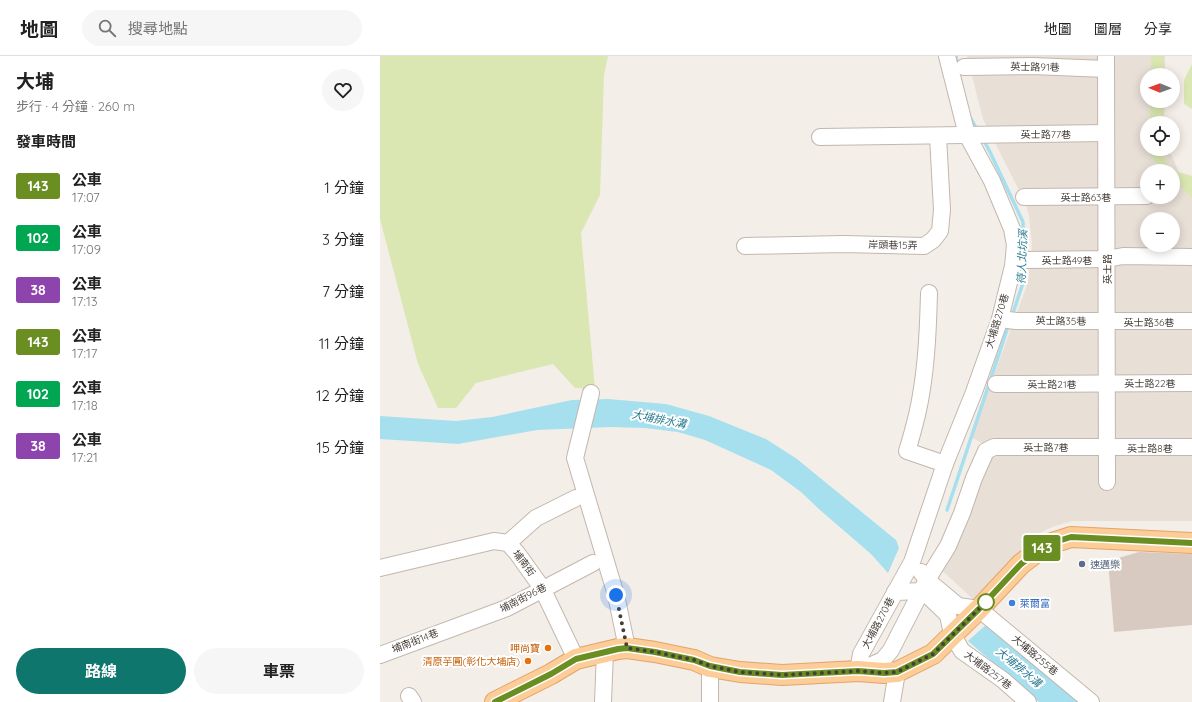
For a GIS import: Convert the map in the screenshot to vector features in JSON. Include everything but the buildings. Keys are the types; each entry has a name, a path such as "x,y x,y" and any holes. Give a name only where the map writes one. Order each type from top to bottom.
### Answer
{"main road":[{"path":"495,702 551,674 576,659 627,648 686,658 710,666 740,672 782,675 858,671 884,673 897,672 933,654 979,609 1021,564 1046,545 1071,537 1192,543"}],"street":[{"path":"820,137 966,135 947,56"},
{"name":"英士路91巷","path":"964,68 1106,62"},
{"name":"英士路","path":"1106,62 1107,482"},
{"name":"英士路77巷","path":"966,135 1106,133"},
{"name":"大埔路270巷","path":"858,671 862,654 912,562 945,464 974,392 1000,319 1014,266 1015,245 1012,229 992,181 966,135"},
{"name":"岸頭巷15弄","path":"745,246 843,244 924,246 933,240 940,231 942,210 938,136"},
{"name":"英士路63巷","path":"1024,197 1140,196"},
{"name":"英士路49巷","path":"1026,260 1107,259 1123,256 1192,257"},
{"path":"929,293 928,330 922,388 917,415 907,451 945,464"},
{"name":"英士路35巷","path":"1000,319 1016,321 1107,322"},
{"name":"英士路36巷","path":"1107,322 1192,321"},
{"name":"英士路22巷","path":"1107,384 1192,383"},
{"name":"英士路21巷","path":"996,384 1107,384"},
{"path":"591,393 575,458 616,595 627,648"},
{"name":"英士路7巷","path":"925,586 948,546 986,451 994,447 1107,448"},
{"name":"英士路8巷","path":"1107,448 1192,447"},
{"path":"508,543 536,518 576,498"},
{"name":"埔南街","path":"380,568 494,541 508,543 542,588 576,659"},
{"path":"912,562 925,586 958,606 979,609"},
{"name":"埔南街96巷","path":"450,628 507,608 542,588 593,563"},
{"path":"895,592 925,586"},
{"path":"858,671 883,660 891,650 925,586"},
{"name":"大埔路257巷","path":"925,586 948,615 952,634 962,651 1003,680 1028,702"},
{"name":"大埔路255巷","path":"979,609 1091,702"},
{"name":"埔南街14巷","path":"380,655 450,628"},
{"path":"603,702 605,652"},
{"path":"710,666 710,702"},
{"path":"892,702 897,672"}],"shaded area":[{"path":"967,56 1165,56 1165,68 1140,68 1140,108 1165,108 1164,116 1140,116 1140,156 1172,156 1175,164 1140,164 1140,204 1180,204 1180,174 1192,181 1192,521 1072,521 1052,527 1036,535 973,599 937,566 991,448 971,437 1026,288 1032,245 1029,216 1026,204 983,119"}],"green space":[{"path":"380,56 608,56 604,75 600,195 581,233 595,389 575,388 553,364 476,383 456,408 438,408 418,364 380,219"},
{"path":"1151,56 1164,56 1164,68 1151,68"},
{"path":"1192,64 1192,109 1184,104 1184,80"},
{"path":"1150,108 1164,108 1164,116 1150,116"},
{"path":"1150,156 1165,156 1168,164 1158,164"},
{"path":"1180,172 1192,176 1192,198 1180,186"}],"water":[{"name":"大埔排水溝","path":"608,399 666,404 709,416 766,439 797,459 896,540 899,548 888,573 871,554 801,492 771,470 705,440 678,432 645,428 610,427 537,430 458,444 380,439 380,416 456,421 492,417 572,400"},
{"name":"大埔排水溝","path":"988,623 1082,702 1039,702 968,641"}],"waterway":[{"name":"待人北坑溪","path":"956,56 957,65"},
{"name":"待人北坑溪","path":"970,117 978,131"},
{"name":"待人北坑溪","path":"983,139 1023,222 1024,256"},
{"name":"待人北坑溪","path":"1012,316 1022,286 1024,264"},
{"name":"待人北坑溪","path":"947,510 1009,324"}],"bus line":[{"name":"143","path":"495,702 551,674 576,659 627,648 694,660 710,666 740,672 782,675 858,671 884,673 897,672 933,654 979,609 1021,564 1046,545 1071,537 1192,543"}],"place":[{"name":"速邁樂","path":"1082,564"},
{"name":"萊爾富","path":"1012,603"},
{"name":"呷尚寶","path":"548,648"},
{"name":"清原芋圓(彰化大埔店)","path":"528,661"}],"route":[{"path":"616,595 627,648 694,660 710,666 740,672 782,675 858,671 884,673 897,672 933,654 990,598 986,602"}]}
